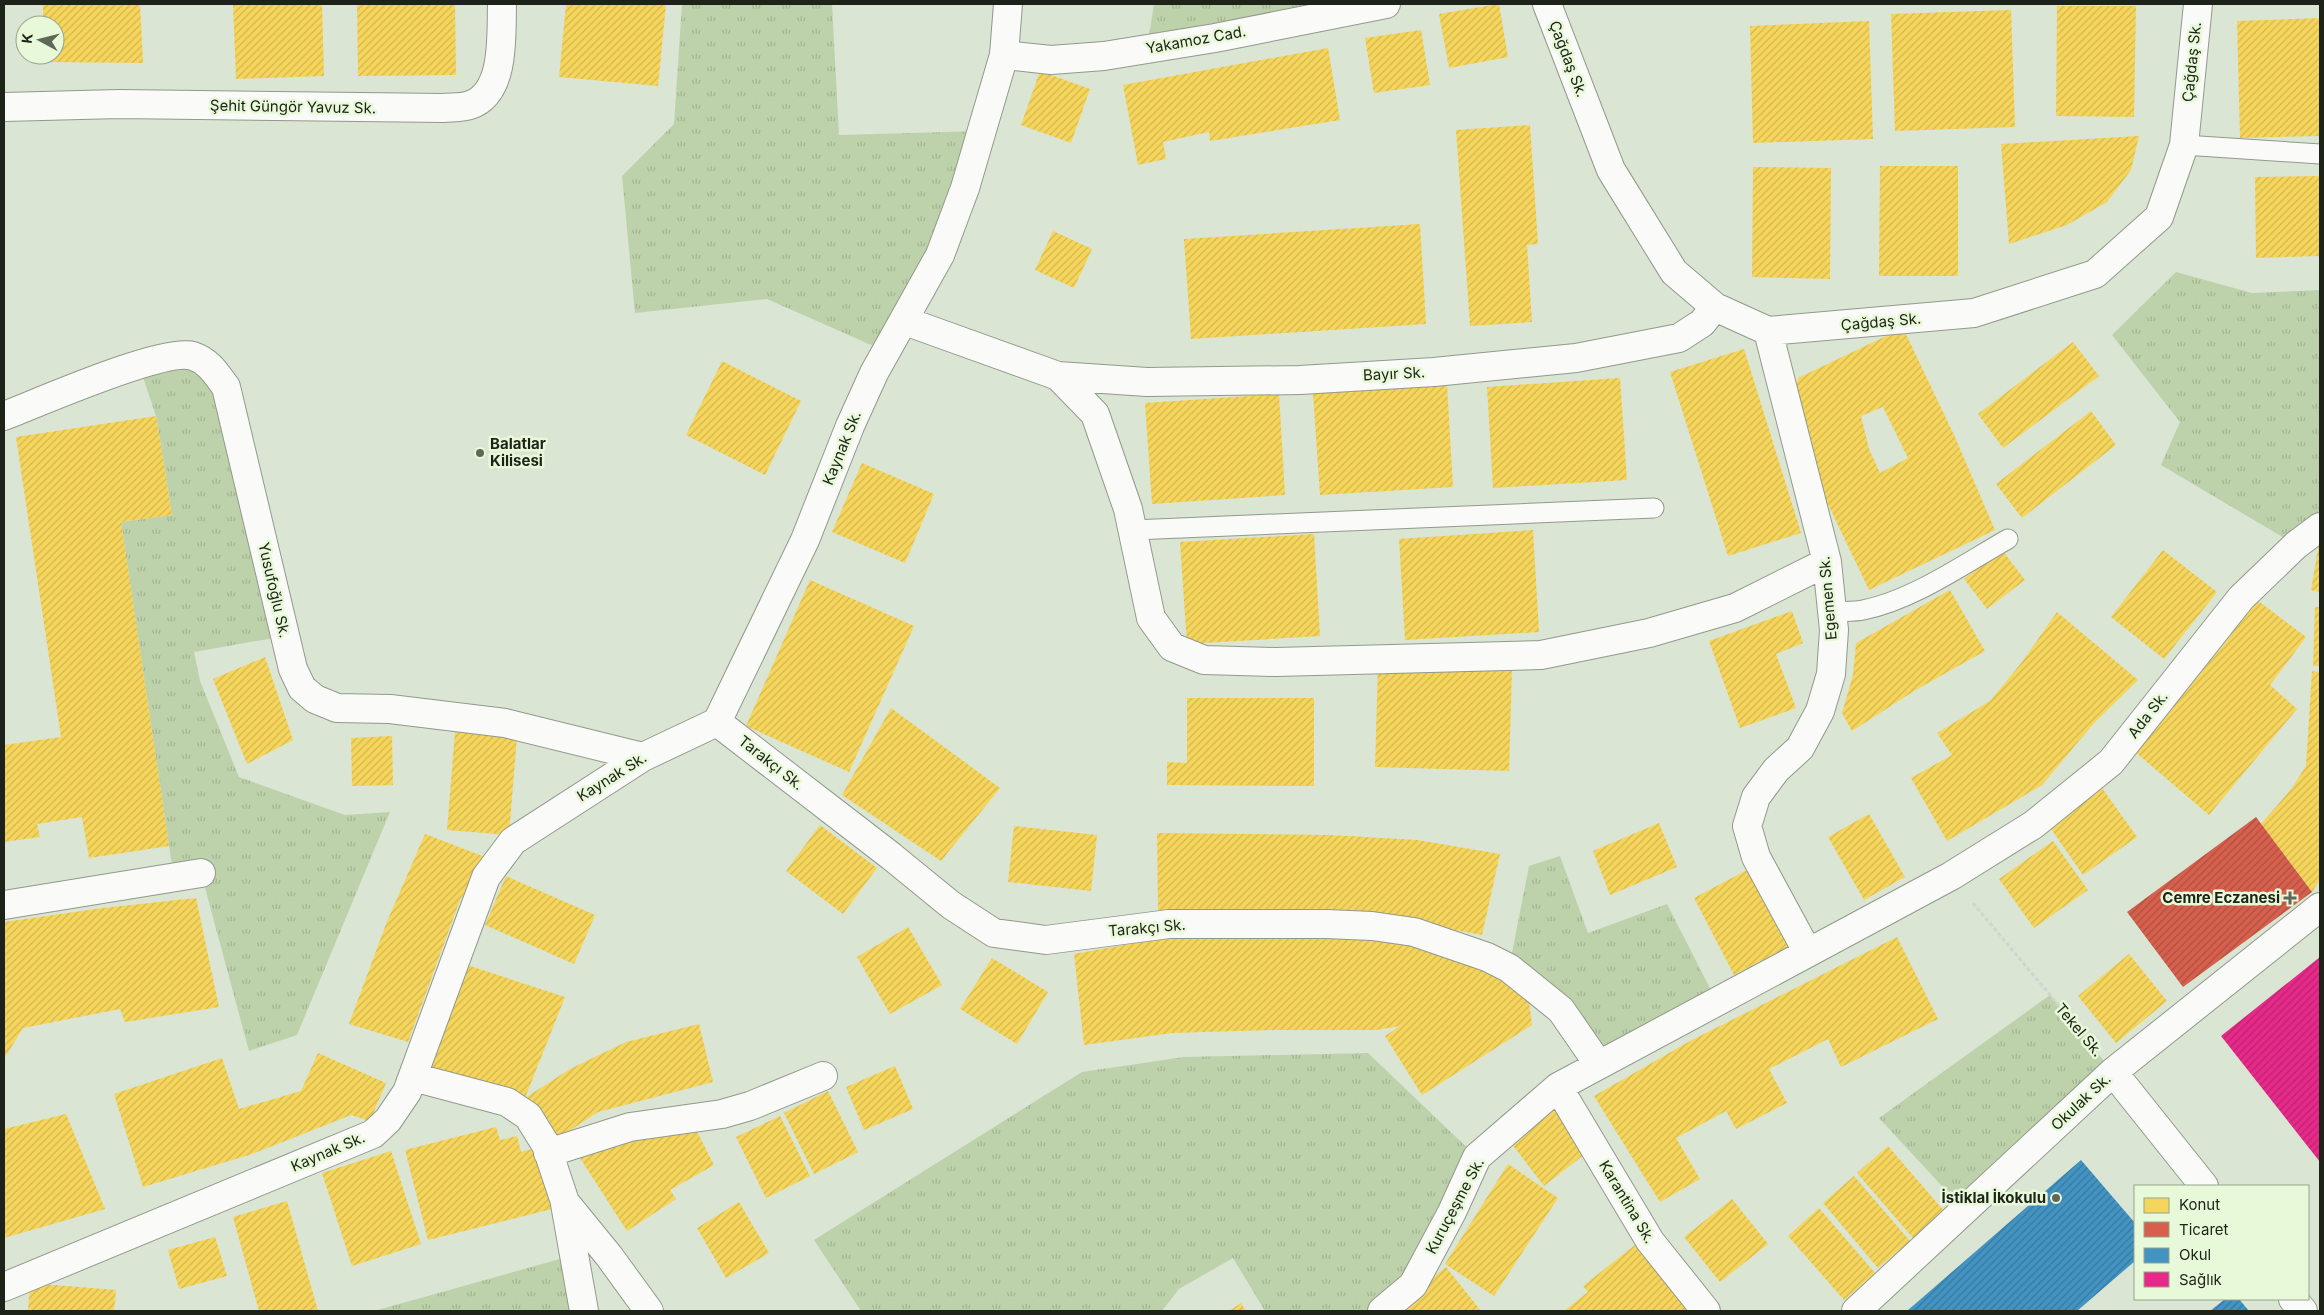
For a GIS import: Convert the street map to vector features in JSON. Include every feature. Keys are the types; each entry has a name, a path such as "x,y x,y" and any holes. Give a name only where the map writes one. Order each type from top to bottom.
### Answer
{"street":[{"name":"Şehit Güngör Yavuz Sk.","path":"4,107 118,104 443,108 471,105 488,93 497,71 501,51 502,4"},
{"name":"Kaynak Sk.","path":"4,1288 373,1134 388,1120 407,1092 486,877 513,841 643,757 718,722 804,540 850,426 874,373 905,321 940,255 965,188 1004,55 1008,4"},
{"name":"Yakamoz Cad.","path":"1004,55 1051,60 1104,56 1215,38 1386,4"},
{"name":"Çağdaş Sk.","path":"1547,4 1611,170 1674,272 1715,306 1768,331 1974,313 2095,274 2158,217 2184,145 2198,4"},
{"name":"Bayır Sk.","path":"1058,376 1147,382 1300,380 1434,372 1566,359 1680,338 1702,323 1715,306"},
{"path":"905,321 1058,376 1095,414 1128,509 1152,618 1172,647 1204,660 1276,662 1541,655 1649,633 1735,608 1827,562"},
{"name":"Egemen Sk.","path":"1768,331 1827,562 1834,630 1831,674 1820,711 1800,748 1776,770 1756,797 1747,826 1756,857 1808,953"},
{"name":"Yusufoğlu Sk.","path":"4,416 139,364 179,355 193,356 210,366 226,387 293,669 302,688 315,699 337,708 390,709 505,723 643,757"},
{"name":"Ada Sk.","path":"1808,953 1952,876 2033,824 2111,762 2241,598 2296,545 2320,527"},
{"name":"Tarakçı Sk.","path":"718,722 951,905 994,933 1046,940 1169,924 1326,924 1372,926 1414,932 1509,968 1561,1010 1599,1065"},
{"path":"4,905 201,873"},
{"name":"Okulak Sk.","path":"1856,1311 2114,1072 2320,907"},
{"name":"Kuruçeşme Sk.","path":"1382,1311 1413,1285 1452,1212 1477,1157 1558,1086 1808,953"},
{"name":"Tekel Sk.","path":"2114,1072 2203,1185"},
{"path":"548,1153 630,1126 722,1114 750,1106 823,1076"},
{"path":"412,1077 507,1102 528,1116 548,1153 565,1202 584,1311"},
{"name":"Karantina Sk.","path":"1558,1086 1650,1241 1706,1311"},
{"path":"565,1202 615,1264 649,1311"},
{"path":"2295,1300 2303,1311"}],"lane":[{"path":"2184,145 2320,154"},
{"path":"1133,530 1654,508"},
{"path":"1832,612 1863,610 1895,599 1941,579 2008,539"}],"path":[{"name":"Tekel Sk.","path":"1952,876 2114,1072"}],"green space":[{"path":"682,4 832,4 839,135 982,131 887,352 767,299 635,313 622,176 674,124"},
{"path":"1154,4 1305,4 1304,19 1147,49"},
{"path":"2176,272 2252,293 2320,290 2320,527 2296,545 2161,465 2180,422 2112,335"},
{"path":"139,365 210,366 285,636 194,652 200,681 239,777 345,815 390,812 297,1035 249,1051 201,873 174,878 121,522 172,515 156,416"},
{"path":"1560,856 1588,933 1667,904 1717,1002 1599,1065 1509,968 1529,866"},
{"path":"2050,995 2113,1072 1965,1211 1879,1118"},
{"path":"1368,1053 1477,1157 1382,1311 1265,1311 1233,1258 1179,1289 1162,1311 861,1311 814,1240 1082,1072 1184,1057"},
{"path":"574,1255 584,1311 374,1311"}],"building: Konut":[{"path":"43,4 140,4 143,63 65,62 65,15 43,15"},
{"path":"233,4 322,4 324,76 236,79"},
{"path":"357,4 455,4 456,75 358,76"},
{"path":"566,4 666,4 658,86 559,77"},
{"path":"1499,4 1508,57 1449,68 1439,14"},
{"path":"2057,6 2136,6 2134,117 2056,116"},
{"path":"2011,10 2015,127 1895,131 1891,14"},
{"path":"2320,18 2320,136 2240,138 2237,21"},
{"path":"1869,21 1873,139 1753,143 1750,26"},
{"path":"1421,30 1430,85 1374,93 1365,38"},
{"path":"1328,48 1340,120 1210,141 1209,132 1163,142 1166,159 1138,165 1123,85"},
{"path":"1040,71 1090,89 1071,143 1021,125"},
{"path":"1530,125 1538,244 1527,245 1532,322 1470,326 1456,130"},
{"path":"2139,136 2131,170 2107,202 2067,225 2009,244 2001,144"},
{"path":"1880,166 1958,166 1958,276 1879,276"},
{"path":"1753,167 1831,168 1830,279 1752,277"},
{"path":"2320,176 2320,256 2256,258 2255,177"},
{"path":"1420,224 1426,324 1191,339 1184,239"},
{"path":"1053,231 1092,249 1074,288 1035,270"},
{"path":"1903,328 1954,435 1995,530 1869,590 1814,475 1794,399 1798,378","holes":["1883,407 1908,458 1880,473 1869,449 1861,416"]},
{"path":"2073,342 2099,376 2003,448 1978,414"},
{"path":"1744,349 1801,533 1728,556 1670,372"},
{"path":"722,361 801,401 765,475 686,435"},
{"path":"1620,378 1627,480 1493,488 1487,387"},
{"path":"1447,385 1453,487 1320,495 1313,394"},
{"path":"1279,394 1285,495 1152,504 1145,403"},
{"path":"2091,411 2116,445 2022,518 1996,484"},
{"path":"156,416 172,515 121,522 169,846 89,858 82,817 37,824 40,837 4,842 4,745 61,737 16,437"},
{"path":"862,463 934,494 905,563 832,532"},
{"path":"1533,530 1539,632 1405,640 1399,539"},
{"path":"1314,534 1320,636 1187,644 1180,542"},
{"path":"2320,544 2320,592 2311,590"},
{"path":"2002,550 2025,580 1987,609 1964,579"},
{"path":"2163,550 2217,592 2164,659 2111,617"},
{"path":"810,580 914,626 849,772 746,726"},
{"path":"1950,590 1985,651 1914,691 1852,731 1842,713 1853,675 1856,643"},
{"path":"2257,600 2306,637 2270,685 2297,709 2209,815 2134,751 2221,648"},
{"path":"2315,607 2320,607 2320,666 2313,666"},
{"path":"1792,611 1803,643 1776,654 1796,708 1740,728 1709,641"},
{"path":"2057,612 2138,680 2094,723 2042,785 1947,841 1911,778 1952,755 1937,733 1990,701 2022,662"},
{"path":"265,657 293,740 247,764 213,679"},
{"path":"1378,665 1512,670 1509,771 1375,767"},
{"path":"2312,671 2320,672 2320,880 2312,892 2261,824 2292,788 2306,766"},
{"path":"1187,698 1314,698 1314,786 1167,785 1167,762 1187,763"},
{"path":"891,708 1000,788 941,861 842,795"},
{"path":"455,732 517,737 509,835 447,830"},
{"path":"392,736 393,785 352,786 351,738"},
{"path":"2102,788 2137,837 2083,875 2049,826"},
{"path":"1869,814 1905,877 1864,900 1828,837"},
{"path":"1659,823 1677,867 1610,895 1593,851"},
{"path":"820,825 877,868 843,914 786,871"},
{"path":"1014,826 1097,835 1091,891 1008,882"},
{"path":"1157,833 1330,835 1417,840 1500,854 1482,935 1406,921 1328,913 1158,910"},
{"path":"425,834 485,857 460,900 408,1042 349,1024 386,924"},
{"path":"2053,841 2088,890 2034,928 1999,879"},
{"path":"1747,870 1788,947 1734,975 1694,898"},
{"path":"506,876 595,915 574,964 485,925"},
{"path":"196,898 219,1007 125,1022 120,1009 23,1028 4,1059 4,922 103,908"},
{"path":"908,927 942,985 890,1014 857,957"},
{"path":"1169,937 1410,940 1483,968 1528,994 1532,1025 1422,1095 1385,1036 1400,1026 1377,1030 1274,1030 1172,1033 1084,1045 1074,954"},
{"path":"1897,937 1938,1019 1841,1067 1828,1039 1769,1069 1787,1103 1736,1129 1726,1111 1676,1138 1700,1179 1660,1202 1594,1096 1690,1041"},
{"path":"2129,954 2167,1001 2116,1043 2078,996"},
{"path":"992,958 1048,992 1017,1044 960,1009"},
{"path":"464,964 565,997 525,1098 431,1066"},
{"path":"699,1024 713,1082 598,1112 554,1141 525,1098 570,1069 626,1042"},
{"path":"318,1053 386,1083 370,1121 351,1115 252,1154 143,1187 114,1094 222,1058 239,1109 301,1091"},
{"path":"895,1066 913,1109 864,1130 846,1087"},
{"path":"828,1091 858,1152 814,1174 784,1113"},
{"path":"1556,1107 1590,1150 1544,1186 1511,1143"},
{"path":"66,1114 105,1209 4,1238 4,1129"},
{"path":"780,1116 810,1176 766,1198 736,1137"},
{"path":"693,1124 714,1165 670,1190 676,1199 627,1231 578,1155"},
{"path":"496,1127 500,1140 517,1136 521,1152 536,1148 552,1209 428,1240 405,1150"},
{"path":"1888,1146 1944,1211 1913,1238 1857,1173"},
{"path":"391,1151 421,1244 352,1266 322,1173"},
{"path":"1508,1164 1558,1198 1494,1296 1445,1264"},
{"path":"1854,1176 1910,1241 1878,1268 1823,1203"},
{"path":"1732,1199 1768,1244 1720,1282 1684,1237"},
{"path":"287,1201 318,1311 259,1311 233,1217"},
{"path":"739,1202 769,1253 726,1278 697,1228"},
{"path":"1819,1208 1875,1273 1844,1300 1788,1236"},
{"path":"215,1237 227,1276 179,1289 168,1250"},
{"path":"1640,1241 1695,1311 1564,1311 1588,1292 1583,1286"},
{"path":"1446,1267 1481,1311 1402,1311 1398,1306"},
{"path":"30,1283 116,1290 114,1311 28,1311"},
{"path":"1241,1303 1246,1311 1229,1311"}],"building: Ticaret":[{"path":"2256,817 2312,892 2183,987 2127,912"}],"building: Okul":[{"path":"2081,1160 2134,1222 2134,1262 2077,1311 1907,1311"},
{"path":"2224,1300 2240,1300 2249,1311 2210,1311"}],"building: Sağlık":[{"path":"2320,957 2320,1162 2221,1036"}],"place":[{"name":"Balatlar Kilisesi","path":"480,453"},
{"name":"Cemre Eczanesi","path":"2290,898"},
{"name":"İstiklal İkokulu","path":"2056,1198"}]}
